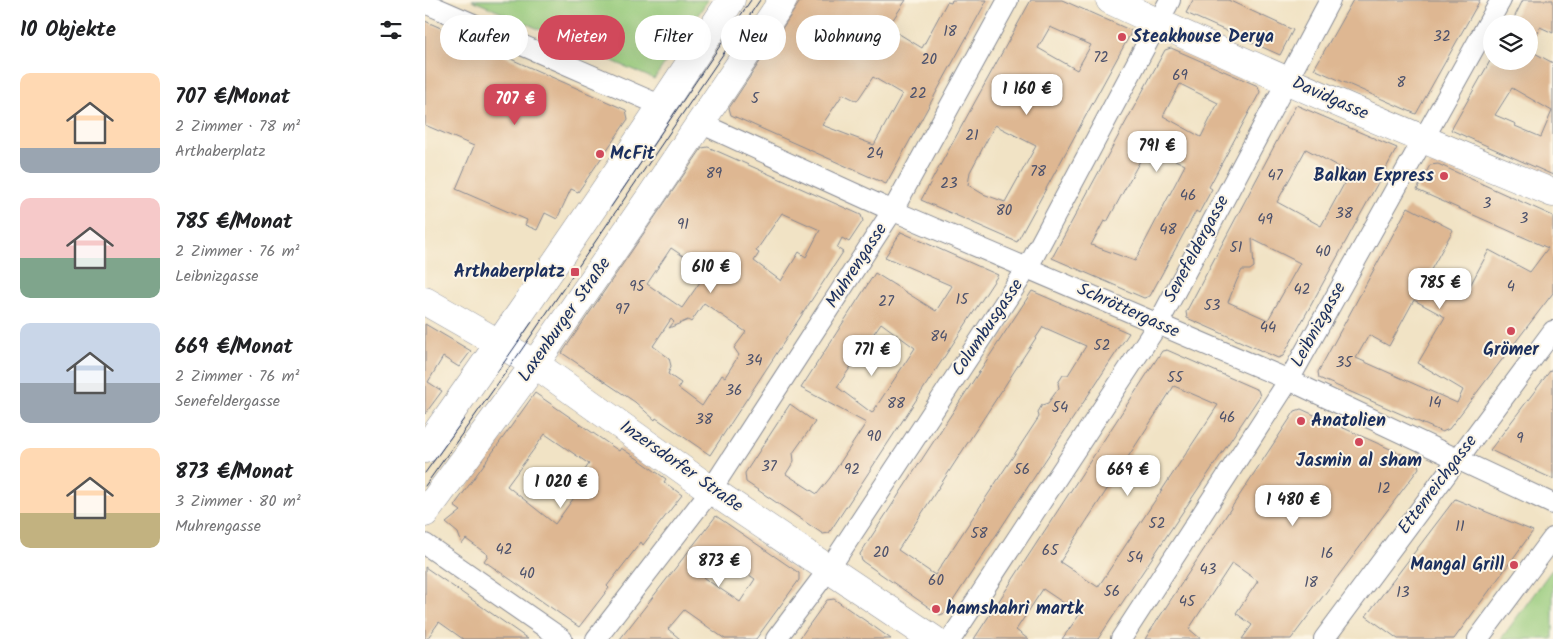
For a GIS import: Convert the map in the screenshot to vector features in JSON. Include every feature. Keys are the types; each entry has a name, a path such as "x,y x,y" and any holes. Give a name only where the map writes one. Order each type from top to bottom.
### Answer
{"main road":[{"path":"425,449 662,106 731,0"},
{"path":"700,122 783,0"},
{"name":"Davidgasse","path":"1110,0 1163,11 1286,80 1423,140 1553,193"},
{"name":"Laxenburger Straße","path":"425,513 535,364 700,122"},
{"name":"Inzersdorfer Straße","path":"425,301 535,364 711,490 933,639"}],"street":[{"name":"Muhrengasse","path":"595,639 711,490 893,210 1008,0"},
{"name":"Senefeldergasse","path":"951,639 1158,324 1330,0"},
{"name":"Leibnizgasse","path":"1121,639 1289,380 1501,0"},
{"path":"425,3 662,106"},
{"name":"Columbusgasse","path":"776,639 829,569 1029,267 1163,11"},
{"name":"Schröttergasse","path":"700,122 893,210 1289,380 1553,504"},
{"name":"Ettenreichgasse","path":"1328,638 1553,331"},
{"path":"1478,639 1553,538"},
{"path":"425,544 562,639"}],"green space":[{"path":"472,0 708,0 698,15 635,15 635,60 667,60 654,79 610,60 625,60 625,15 538,15 538,29 528,24 528,15 507,15"},
{"path":"1553,568 1553,639 1501,639"}],"building":[{"path":"801,0 906,0 896,15 796,15 796,60 900,60 900,34 922,48 947,2 951,3 952,0 987,0 886,184 731,115 729,108 761,60 786,60 786,22","holes":["873,77 902,94 874,145 822,125 843,94 857,101"]},
{"path":"1031,0 1062,0 1132,31 1017,242 921,200","holes":["1050,27 1091,45 1077,70 1038,48","995,125 1036,146 1005,202 983,194 968,185 970,172"]},
{"path":"1193,0 1228,0 1293,30 1280,55 1186,13"},
{"path":"1353,0 1480,0 1416,114 1314,69"},
{"path":"1523,0 1553,0 1553,33 1540,27 1538,31 1538,15 1516,15"},
{"path":"425,21 440,28 440,60 513,60 626,110 628,119 578,192 571,189 557,219 545,213 537,230 525,225 527,220 456,189 474,146 425,125"},
{"path":"1171,48 1258,86 1260,92 1209,187 1212,189 1199,213 1196,211 1150,296 1144,298 1052,258 1165,50","holes":["1180,84 1218,103 1201,137 1163,116","1148,146 1185,165 1135,261 1091,245 1104,221 1107,222"]},
{"path":"1538,55 1553,63 1553,175 1451,130 1485,70 1538,70","holes":["1512,88 1552,111 1541,137 1495,115"]},
{"path":"1296,105 1397,148 1283,356 1278,358 1187,318 1186,312","holes":["1306,149 1350,173 1321,226 1277,202","1252,239 1300,263 1268,320 1228,302 1242,270 1250,270 1254,267"]},
{"path":"708,147 861,215 863,221 849,242 842,238 837,248 843,252 710,455 656,418 655,420 635,402 562,353 702,148","holes":["782,213 820,230 806,257 799,252 781,281 754,261 759,253 756,251","671,248 707,272 682,308 647,284","704,303 746,332 734,348 739,355 725,377 722,375 702,406 678,388 681,383 668,374 671,366 669,358 653,346 671,319 674,322 669,328 688,320 691,322"]},
{"path":"1438,164 1553,216 1553,293 1449,429 1442,432 1319,378 1318,372 1408,207 1453,230 1427,277 1464,297 1489,250 1530,272 1548,248 1417,190 1430,165","holes":["1414,300 1445,317 1418,363 1463,390 1457,403 1356,358 1369,335 1389,346"]},
{"path":"901,232 998,275 829,533 823,534 746,482 745,473 790,404 815,422 793,453 794,461 786,474 817,494 830,478 866,423 801,388 875,273 936,311 952,286 885,257","holes":["881,323 915,348 872,413 837,387"]},
{"path":"1032,291 1129,333 945,613 940,615 862,561 860,554","holes":["1043,327 1086,346 1068,375 1063,375 1058,383 1059,388 1048,403 1042,405 1038,412 1039,417 935,575 898,550"]},
{"path":"425,324 471,351 459,367 443,357 428,382 442,391 425,414"},
{"path":"1167,350 1258,390 1260,396 1098,639 1062,639 1080,614 1043,589 1016,630 1028,639 974,639 1162,351","holes":["1174,386 1218,405 1098,587 1060,562"]},
{"path":"1553,367 1553,479 1490,450"},
{"path":"535,393 619,451 621,448 641,461 666,479 664,482 682,495 643,545 641,542 607,586 609,588 579,627 484,561 488,555 466,539 462,544 458,533 446,523 461,511 454,506","holes":["545,434 589,464 575,484 581,488 555,524 507,486"]},
{"path":"1301,409 1417,461 1419,468 1291,639 1242,639 1252,625 1236,613 1258,581 1232,563 1189,629 1201,639 1145,639 1295,411"},
{"path":"1455,499 1533,531 1454,639 1398,639 1366,616"},
{"path":"716,516 799,573 799,580 756,639 725,639 684,610 668,629 680,639 620,639","holes":["722,556 755,579 740,602 704,578"]},
{"path":"425,567 528,639 463,639 439,622 427,639 425,639"},
{"path":"834,599 891,639 799,639 827,600"}],"tram line":[{"path":"611,207 751,0"},
{"path":"425,486 518,355 760,0"},
{"path":"496,374 532,322"},
{"path":"425,473 464,419"}],"place":[{"name":"Steakhouse Derya","path":"1122,37"},
{"name":"McFit","path":"600,154"},
{"name":"Balkan Express","path":"1444,176"},
{"name":"Arthaberplatz","path":"575,272"},
{"name":"Grömer","path":"1511,331"},
{"name":"Anatolien","path":"1301,421"},
{"name":"Jasmin al sham","path":"1359,442"},
{"name":"Mangal Grill","path":"1514,565"},
{"name":"hamshahri martk","path":"936,609"}]}
